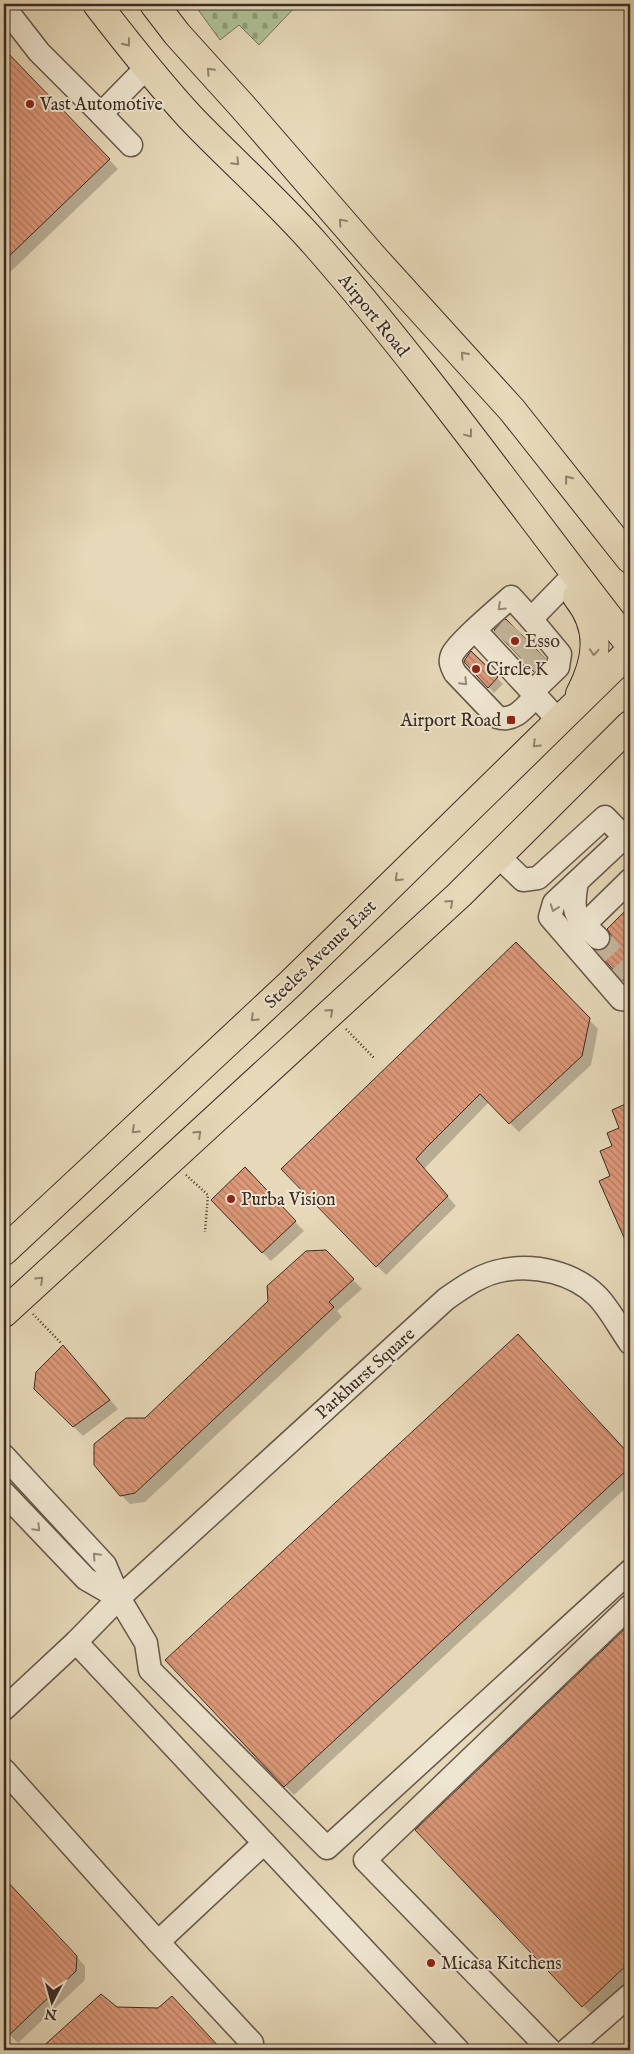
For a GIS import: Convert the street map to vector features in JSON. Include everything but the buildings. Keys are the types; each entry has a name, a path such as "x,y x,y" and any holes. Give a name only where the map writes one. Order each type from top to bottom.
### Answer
{"main road":[{"name":"Airport Road","path":"97,4 190,117 318,246 440,394 552,545 630,645"},
{"name":"Airport Road","path":"154,4 177,34 243,106 374,258 512,410 630,559"},
{"path":"598,518 630,545"},
{"path":"552,545 558,573 589,613 593,624 595,640 592,669 565,715"},
{"name":"Steeles Avenue East","path":"4,1251 290,984 630,651"},
{"path":"15,1310 459,895 630,726"},
{"path":"579,776 602,770 630,743"}],"street":[{"path":"4,7 40,52 131,145"},
{"path":"101,114 147,67"},
{"path":"565,715 524,651 511,597 452,655 452,667 456,673 498,717 504,720 517,714 524,651 566,583"},
{"path":"476,630 524,651"},
{"path":"498,856 523,880 538,878 604,817 628,837 554,903 550,917 621,999 630,1000"},
{"path":"577,882 574,902 575,915 591,931 630,880"},
{"name":"Parkhurst Square","path":"4,1708 76,1642 119,1598 446,1299 471,1282 504,1270 540,1270 571,1277 598,1296 630,1343"},
{"path":"4,1456 105,1565 119,1598 146,1643 150,1670 327,1848 630,1571"},
{"path":"4,1493 86,1579 119,1598"},
{"path":"550,2050 365,1860 630,1606"},
{"path":"76,1642 458,2050"},
{"path":"4,1770 158,1942 252,2043"},
{"path":"158,1942 264,1844"},
{"path":"566,2050 630,1995"}],"path":[{"path":"340,1023 374,1058"},
{"path":"184,1174 208,1195 205,1232"},
{"path":"15,1310 61,1344"}],"green space":[{"path":"194,4 298,4 259,45 239,25 220,40"}],"tunnel":[{"path":"502,639 513,626"},
{"path":"516,653 528,641"},
{"path":"528,666 540,653"},
{"path":"598,938 630,973"}],"place":[{"name":"Vast Automotive","path":"30,104"},
{"name":"Esso","path":"515,641"},
{"name":"Circle K","path":"476,669"},
{"name":"Airport Road","path":"511,720"},
{"name":"Purba Vision","path":"231,1199"},
{"name":"Micasa Kitchens","path":"431,1963"}]}
